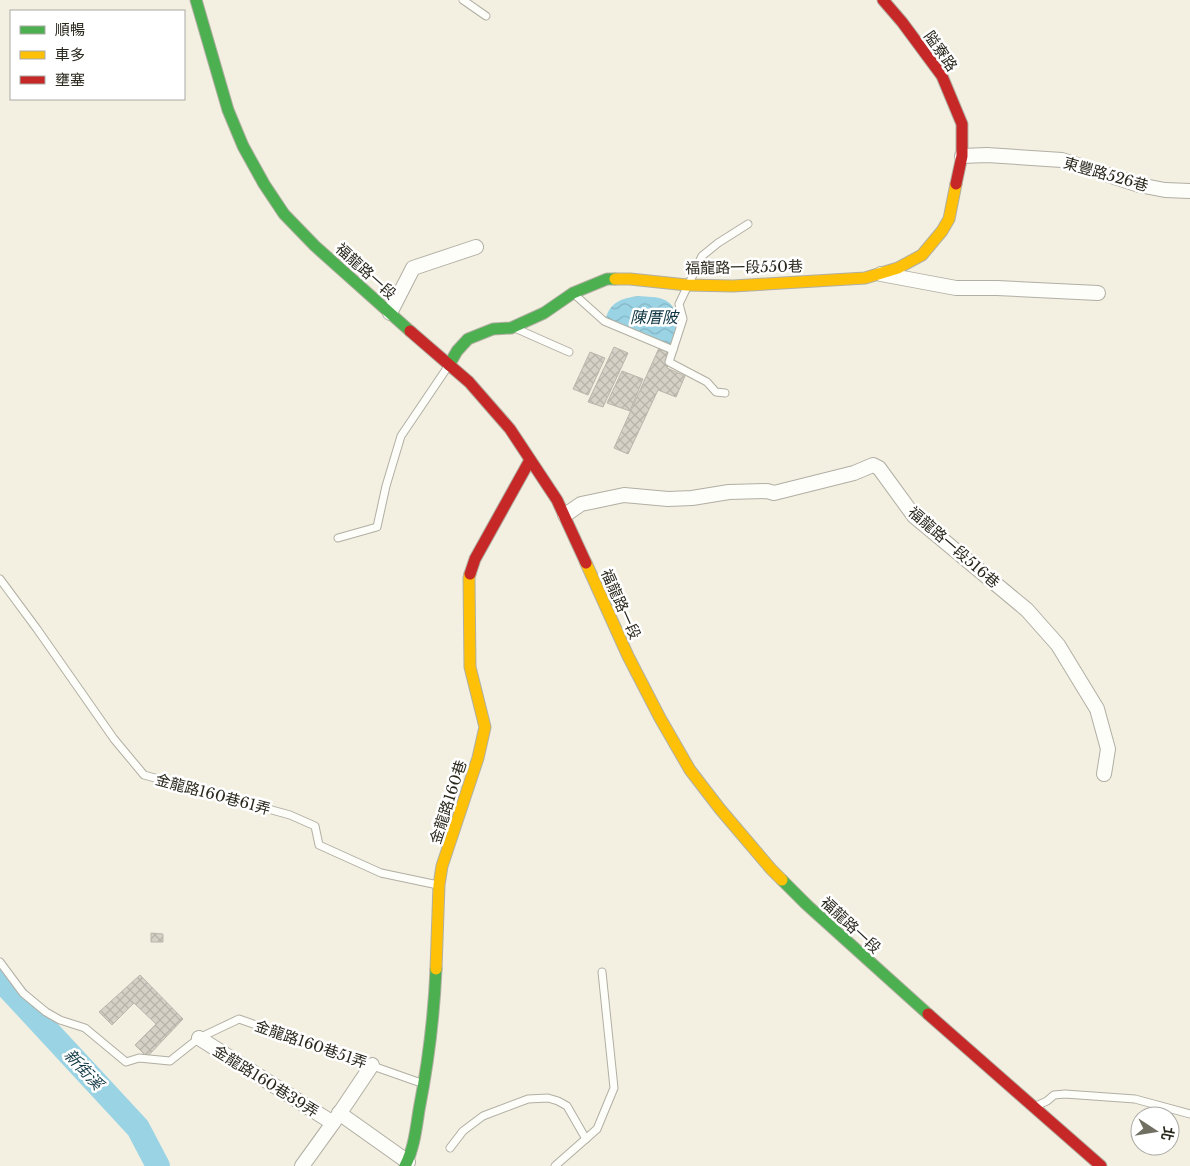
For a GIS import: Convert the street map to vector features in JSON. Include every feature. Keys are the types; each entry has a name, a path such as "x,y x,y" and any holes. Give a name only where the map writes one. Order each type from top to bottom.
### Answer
{"street":[{"name":"福龍路一段","path":"196,0 228,110 243,146 264,184 284,214 315,246 470,382 510,428 565,515 628,656 660,718 690,770 720,809 771,869 807,905 903,993 1101,1166"},
{"name":"隘寮路","path":"883,0 902,22 942,76 962,124 962,156"},
{"name":"東豐路526巷","path":"962,156 986,155 1062,160 1139,185 1165,190 1190,191"},
{"name":"福龍路一段550巷","path":"449,365 457,351 468,339 493,329 512,327 544,313 573,293 607,279 630,278 687,285 733,286 865,278 898,268 922,255 942,231 949,219 962,156"},
{"path":"390,313 413,268 476,247"},
{"path":"879,274 956,288 997,288 1098,294"},
{"name":"金龍路160巷","path":"406,1164 411,1154 424,1084 435,996 439,885 442,866 478,758 484,727 470,667 469,578 475,559 530,460"},
{"name":"福龍路一段516巷","path":"565,515 581,504 624,495 668,499 692,498 729,492 767,490 774,493 854,473 873,466 879,468 914,516 1027,610 1058,645 1097,709 1108,749 1104,774"},
{"name":"金龍路160巷39弄","path":"199,1038 336,1118 406,1164"},
{"path":"302,1166 372,1065"}],"lane":[{"path":"463,0 486,16"},
{"path":"725,393 716,392 707,382 669,362 683,318 679,304 702,256 718,243 748,224"},
{"path":"573,293 604,321 673,350"},
{"path":"512,327 569,352"},
{"path":"338,538 377,528 386,486 401,436 449,365"},
{"name":"金龍路160巷61弄","path":"0,580 37,629 114,739 144,775 290,815 315,826 318,845 381,873 439,885"},
{"name":"金龍路160巷51弄","path":"0,962 23,993 46,1012 60,1020 85,1028 126,1062 139,1058 170,1061 199,1038 239,1019 424,1084"},
{"path":"555,1166 597,1129 614,1088 602,972"},
{"path":"1033,1107 1047,1101 1054,1095 1065,1094 1135,1099 1190,1114"},
{"path":"450,1148 462,1130 483,1116 528,1100 548,1098 567,1106 586,1139"}],"water":[{"name":"陳厝陂","path":"638,296 655,297 665,300 674,309 677,328 670,345 606,318 611,308 618,302"}],"building":[{"path":"614,347 628,353 603,407 588,402"},
{"path":"659,348 673,353 667,368 685,376 676,397 658,390 628,454 614,448"},
{"path":"590,352 605,358 588,395 573,389"},
{"path":"622,371 643,379 630,411 607,403"},
{"path":"151,933 163,934 163,942 151,942"},
{"path":"140,975 183,1019 147,1057 135,1045 156,1024 134,1003 112,1025 99,1012"}],"waterway":[{"name":"新街溪","path":"0,979 138,1128 158,1166"}],"traffic: fast":[{"path":"196,0 228,110 243,146 264,184 284,214 315,246 410,331"},
{"path":"449,365 457,351 468,339 493,329 511,328 544,313 573,293 607,279 615,279"},
{"path":"782,880 807,905 928,1014"},
{"path":"405,1166 411,1153 425,1075 436,969"}],"traffic: slow":[{"path":"615,279 687,285 733,286 865,278 898,268 922,255 942,231 949,219 956,184"},
{"path":"586,563 628,656 660,718 690,770 720,809 782,880"},
{"path":"436,969 439,885 442,866 478,758 485,727 470,667 470,574"}],"traffic: jam":[{"path":"883,0 902,22 942,76 962,124 962,156 956,184"},
{"path":"410,331 469,382 510,429 557,500 586,563"},
{"path":"470,574 475,559 530,460"},
{"path":"928,1014 1101,1166"}]}
